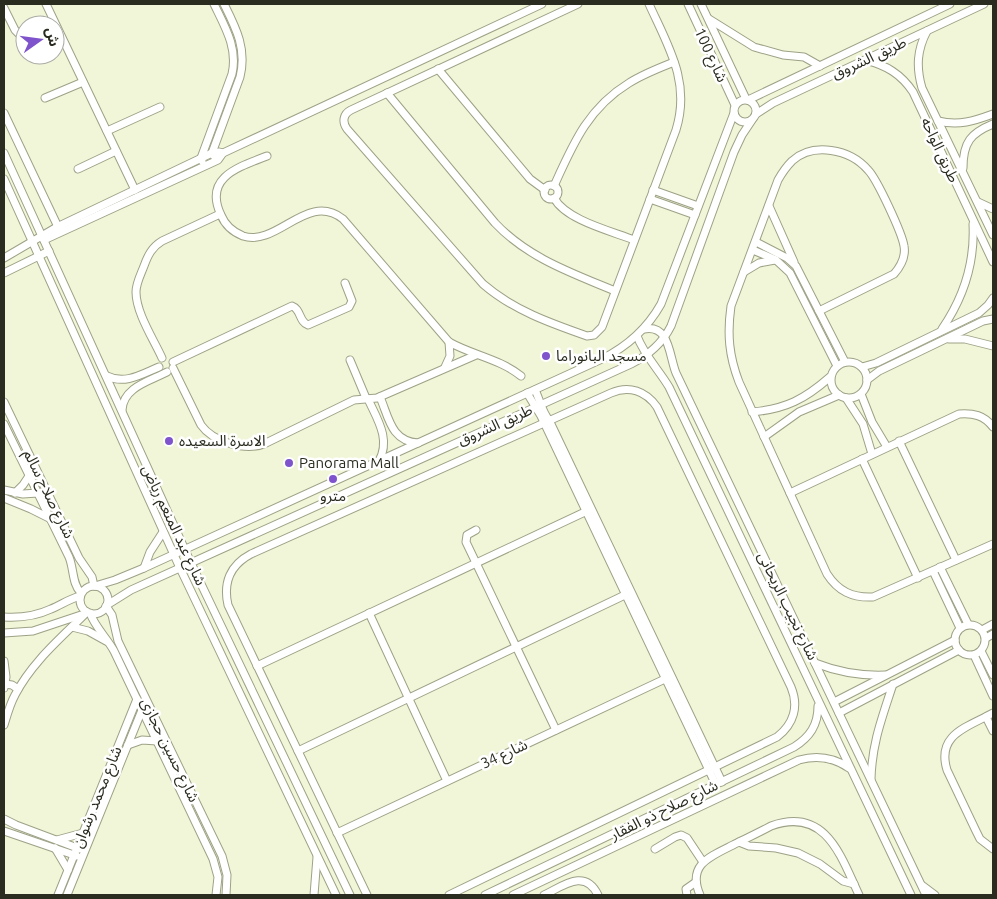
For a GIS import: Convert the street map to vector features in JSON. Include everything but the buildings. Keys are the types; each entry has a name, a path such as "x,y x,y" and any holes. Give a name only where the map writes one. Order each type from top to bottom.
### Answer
{"street":[{"path":"204,166 201,158 232,74 234,63 231,41 214,4"},
{"path":"216,161 212,153 243,64 243,50 240,37 224,4"},
{"path":"59,229 216,161 223,154 542,4"},
{"path":"578,4 348,111 344,117 346,126 482,284 498,296 531,315 587,336 594,335 600,330 676,130 680,114 681,87 674,62 649,4"},
{"name":"شارع 100","path":"688,4 735,109"},
{"name":"شارع 100","path":"701,4 747,99"},
{"name":"طريق الشروق","path":"747,99 950,4"},
{"name":"طريق الشروق","path":"106,606 131,590 535,408 647,355 665,337 676,314 734,152 754,117 767,106 984,4"},
{"path":"4,8 15,30"},
{"path":"708,19 754,46 783,55 804,57 820,66"},
{"name":"طريق الواحه","path":"927,31 922,41 917,65 918,77 993,235"},
{"path":"65,45 135,190"},
{"name":"طريق الواحه","path":"865,60 881,64 895,72 907,84 993,262"},
{"path":"554,186 580,132 602,104 630,82 674,62"},
{"path":"438,69 530,179 545,190 546,196 551,199 554,198"},
{"path":"45,98 83,82"},
{"path":"387,93 495,223 511,238 542,260 615,291"},
{"path":"917,102 926,97"},
{"path":"747,99 754,104 754,117 741,121 736,116 735,109 739,101 747,99"},
{"path":"107,131 160,107"},
{"name":"طريق الشروق","path":"94,586 144,568 535,390 614,353 637,336 661,304 735,109"},
{"path":"4,113 59,229"},
{"path":"938,120 955,124 993,114"},
{"path":"972,121 977,131"},
{"path":"963,171 965,149 970,139 977,131 993,124"},
{"path":"819,311 894,274 904,257 904,247 877,182 869,170 858,160 831,150 804,154 793,160 784,169 731,306 728,345 732,364 752,412 827,574 841,590 856,596 873,597 993,544"},
{"path":"78,169 116,151"},
{"path":"4,258 32,241 43,238 201,158 212,153 219,152 223,154"},
{"name":"شارع عبد المنعم رياض","path":"4,153 185,549 350,895"},
{"path":"267,156 233,170 224,177 218,186 216,198 220,214 233,231 243,236 254,237 263,235 311,212 322,211 339,216 449,342 509,368 521,376"},
{"name":"شارع عبد المنعم رياض","path":"4,179 163,532 336,895"},
{"path":"545,190 549,186 554,186"},
{"path":"554,186 557,191 554,198"},
{"path":"653,190 698,206"},
{"path":"962,197 973,192"},
{"path":"554,198 559,206 570,215 634,240"},
{"path":"650,200 695,215"},
{"path":"978,202 993,209"},
{"path":"769,206 796,266 845,362"},
{"path":"162,358 140,311 137,299 137,286 145,264 151,251 162,241 220,214"},
{"path":"938,332 952,314 968,278 973,249 973,219"},
{"path":"756,242 787,258 796,266"},
{"path":"753,250 776,260 790,273 836,366"},
{"path":"4,273 49,251"},
{"path":"744,273 759,263 776,260"},
{"path":"122,411 125,398 130,391 292,306 296,307 304,323 310,324 350,305 351,298 344,284"},
{"path":"862,366 876,363 979,313 988,306 993,298"},
{"path":"867,380 879,371 943,340 983,321 993,319"},
{"path":"644,329 656,330 665,337"},
{"path":"938,332 943,340"},
{"name":"شارع نجيب الريحانى","path":"637,336 676,402 911,895"},
{"name":"شارع نجيب الريحانى","path":"665,337 674,366 687,396 926,895"},
{"path":"943,340 965,340 993,346"},
{"path":"444,368 450,356 449,342"},
{"path":"162,358 169,358 171,368 203,428 213,436 241,447 250,448 264,444 354,400 380,397 476,355"},
{"path":"162,358 159,362 161,371 171,368"},
{"path":"350,360 384,436 384,451 379,461"},
{"path":"752,412 787,406 802,398 830,377 836,366 845,362 851,361 862,366 867,375 866,387 861,394 852,398 843,397 799,412 764,437"},
{"path":"93,374 105,373 116,379 125,380 159,366"},
{"path":"830,377 832,388 843,397 863,424 872,454"},
{"path":"367,895 228,605 226,590 229,575 238,562 251,554 622,389 640,391 654,402 791,687 795,700 794,714 782,732 712,768 449,895"},
{"path":"535,390 542,404 546,422 719,784"},
{"path":"527,393 535,408 546,422"},
{"path":"861,394 872,422 887,447"},
{"path":"676,402 687,396"},
{"path":"380,397 396,433 404,440 419,442"},
{"name":"شارع صلاح سالم","path":"4,402 79,558 92,577 94,586"},
{"path":"790,493 959,414 970,413 980,416 993,426"},
{"name":"شارع صلاح سالم","path":"4,424 69,558 80,595"},
{"path":"124,442 134,437"},
{"path":"899,441 956,560"},
{"path":"862,459 918,578"},
{"path":"15,493 29,476"},
{"path":"720,494 731,488"},
{"path":"4,490 15,493 38,493"},
{"path":"4,498 31,508 50,519"},
{"path":"257,666 588,510"},
{"path":"476,530 465,538 556,730"},
{"path":"144,568 150,552 163,532"},
{"path":"937,569 968,624"},
{"path":"937,569 960,628"},
{"path":"4,617 25,617 37,614 80,595 86,588 94,586 103,589 107,596 106,606 99,613 88,612 75,618 27,632 4,633"},
{"path":"298,751 628,593"},
{"path":"80,595 80,605 88,612"},
{"name":"شارع حسين حجازى","path":"106,606 112,615 118,641 222,856 227,875 226,895"},
{"path":"4,725 18,689 48,650 88,612"},
{"name":"شارع حسين حجازى","path":"88,612 110,643 216,868 218,878 216,895"},
{"path":"369,614 447,781"},
{"path":"968,624 974,624 982,630 986,638 984,647 974,655 966,655 959,650 955,640 956,633 960,628 968,624"},
{"path":"982,630 993,624"},
{"path":"72,627 88,631 110,643"},
{"path":"986,638 993,634"},
{"path":"834,702 955,640"},
{"path":"839,713 959,650"},
{"path":"981,651 993,674"},
{"path":"974,655 993,696"},
{"path":"4,661 6,669 4,686 12,685 18,689"},
{"path":"815,663 851,674 869,676 888,675"},
{"name":"شارع 34","path":"337,833 668,677"},
{"path":"871,782 872,757 876,733 894,684"},
{"name":"شارع محمد رشوان","path":"58,895 136,699"},
{"path":"141,708 148,703"},
{"name":"شارع صلاح ذو الفقار","path":"485,895 794,748 803,742 816,724 818,703"},
{"name":"شارع محمد رشوان","path":"67,895 128,745 141,708"},
{"path":"993,731 990,715 956,733 947,745 944,760 980,839 993,849"},
{"path":"261,736 272,731"},
{"path":"128,745 142,740 157,741"},
{"name":"شارع صلاح ذو الفقار","path":"513,895 799,760 810,757 832,758 851,770"},
{"path":"770,759 777,771"},
{"path":"662,811 667,822"},
{"path":"877,823 888,817"},
{"path":"4,819 85,850"},
{"path":"700,895 696,882 697,871 709,857 779,823 797,822 812,825 826,834 832,841 859,895"},
{"path":"4,831 82,858"},
{"path":"57,840 83,833"},
{"path":"655,849 681,835 687,838 703,862"},
{"path":"739,842 749,846 776,848 798,853 820,864 843,881 854,884"},
{"path":"54,848 68,870"},
{"path":"314,895 318,856"},
{"path":"544,895 577,880 592,885 598,895"},
{"path":"687,895 686,889 696,882"},
{"path":"921,885 935,895"}],"place":[{"name":"مسجد البانوراما","path":"546,356"},
{"name":"الاسرة السعيده","path":"169,441"},
{"name":"Panorama Mall","path":"289,463"},
{"name":"مترو","path":"333,479"}]}
